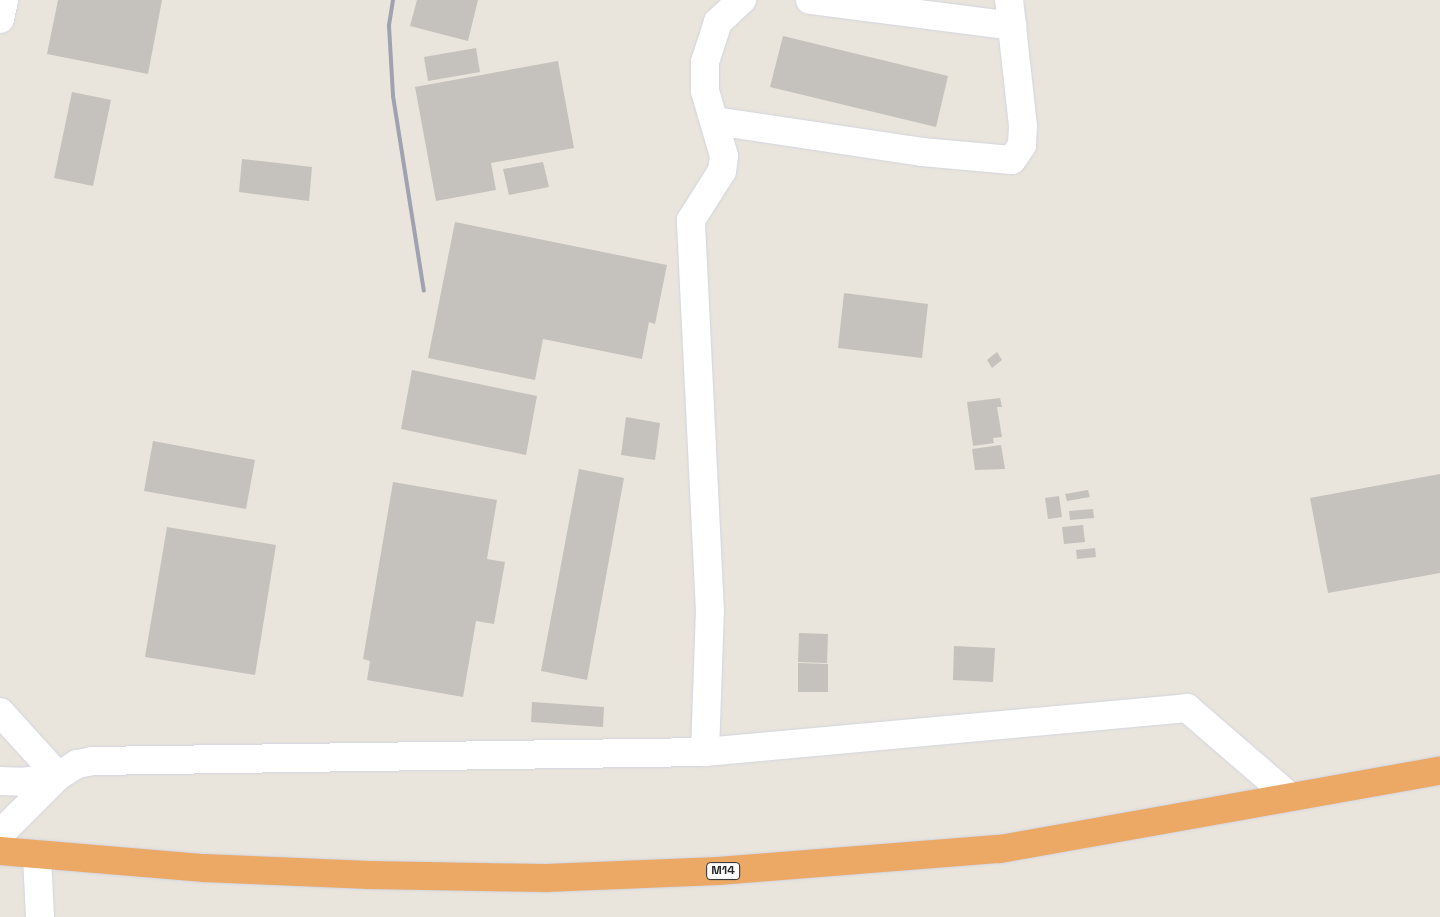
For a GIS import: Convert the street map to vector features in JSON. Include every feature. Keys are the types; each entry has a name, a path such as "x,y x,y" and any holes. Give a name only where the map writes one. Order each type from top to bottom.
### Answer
{"highway":[{"name":"M14","path":"0,851 37,856 204,868 369,875 546,878 718,871 1000,849 1440,771"}],"street":[{"path":"0,19 4,0"},
{"path":"705,752 710,612 691,220 722,172 724,156 705,91 705,62 718,22 742,0"},
{"path":"715,121 922,152 1012,160 1022,145 1024,126 1010,13 810,0"},
{"path":"0,834 58,776 77,764 92,761 705,752 1187,708 1290,797"},
{"path":"0,712 58,776"},
{"path":"0,781 23,782 58,776"},
{"path":"37,856 40,917"}],"building":[{"path":"58,0 162,0 148,74 47,54"},
{"path":"417,0 478,0 468,41 410,26"},
{"path":"783,36 948,76 936,127 770,87"},
{"path":"476,48 480,72 428,81 424,57"},
{"path":"558,61 574,148 491,163 496,190 436,201 415,87"},
{"path":"72,92 111,100 93,186 54,178"},
{"path":"242,159 312,167 309,201 239,192"},
{"path":"543,162 549,187 509,195 503,169"},
{"path":"455,222 667,265 655,324 649,322 642,359 543,339 535,380 428,358"},
{"path":"844,293 928,304 922,358 838,348"},
{"path":"997,352 1002,360 992,368 987,360"},
{"path":"412,370 537,396 526,455 401,429"},
{"path":"1000,398 1002,407 997,407 1002,437 993,438 994,443 973,446 967,402"},
{"path":"626,417 660,423 655,460 621,455"},
{"path":"153,441 255,460 246,509 144,491"},
{"path":"1001,445 1005,469 975,470 972,449"},
{"path":"579,469 624,478 587,680 541,671"},
{"path":"1440,474 1440,573 1328,593 1310,498"},
{"path":"393,482 497,500 487,559 505,562 494,624 476,621 463,697 367,680 370,661 363,659"},
{"path":"1088,490 1090,497 1067,501 1065,494"},
{"path":"1059,496 1062,517 1048,519 1045,498"},
{"path":"1093,509 1094,518 1070,520 1069,511"},
{"path":"1083,525 1085,542 1064,544 1062,527"},
{"path":"167,527 276,545 255,675 145,657"},
{"path":"1095,548 1096,557 1077,559 1076,550"},
{"path":"799,633 828,634 827,663 798,662"},
{"path":"954,646 995,648 993,682 953,680"},
{"path":"798,663 828,664 828,692 798,692"},
{"path":"532,702 604,707 603,727 531,722"}],"railway":[{"path":"393,0 389,26 393,96 424,291"}]}
